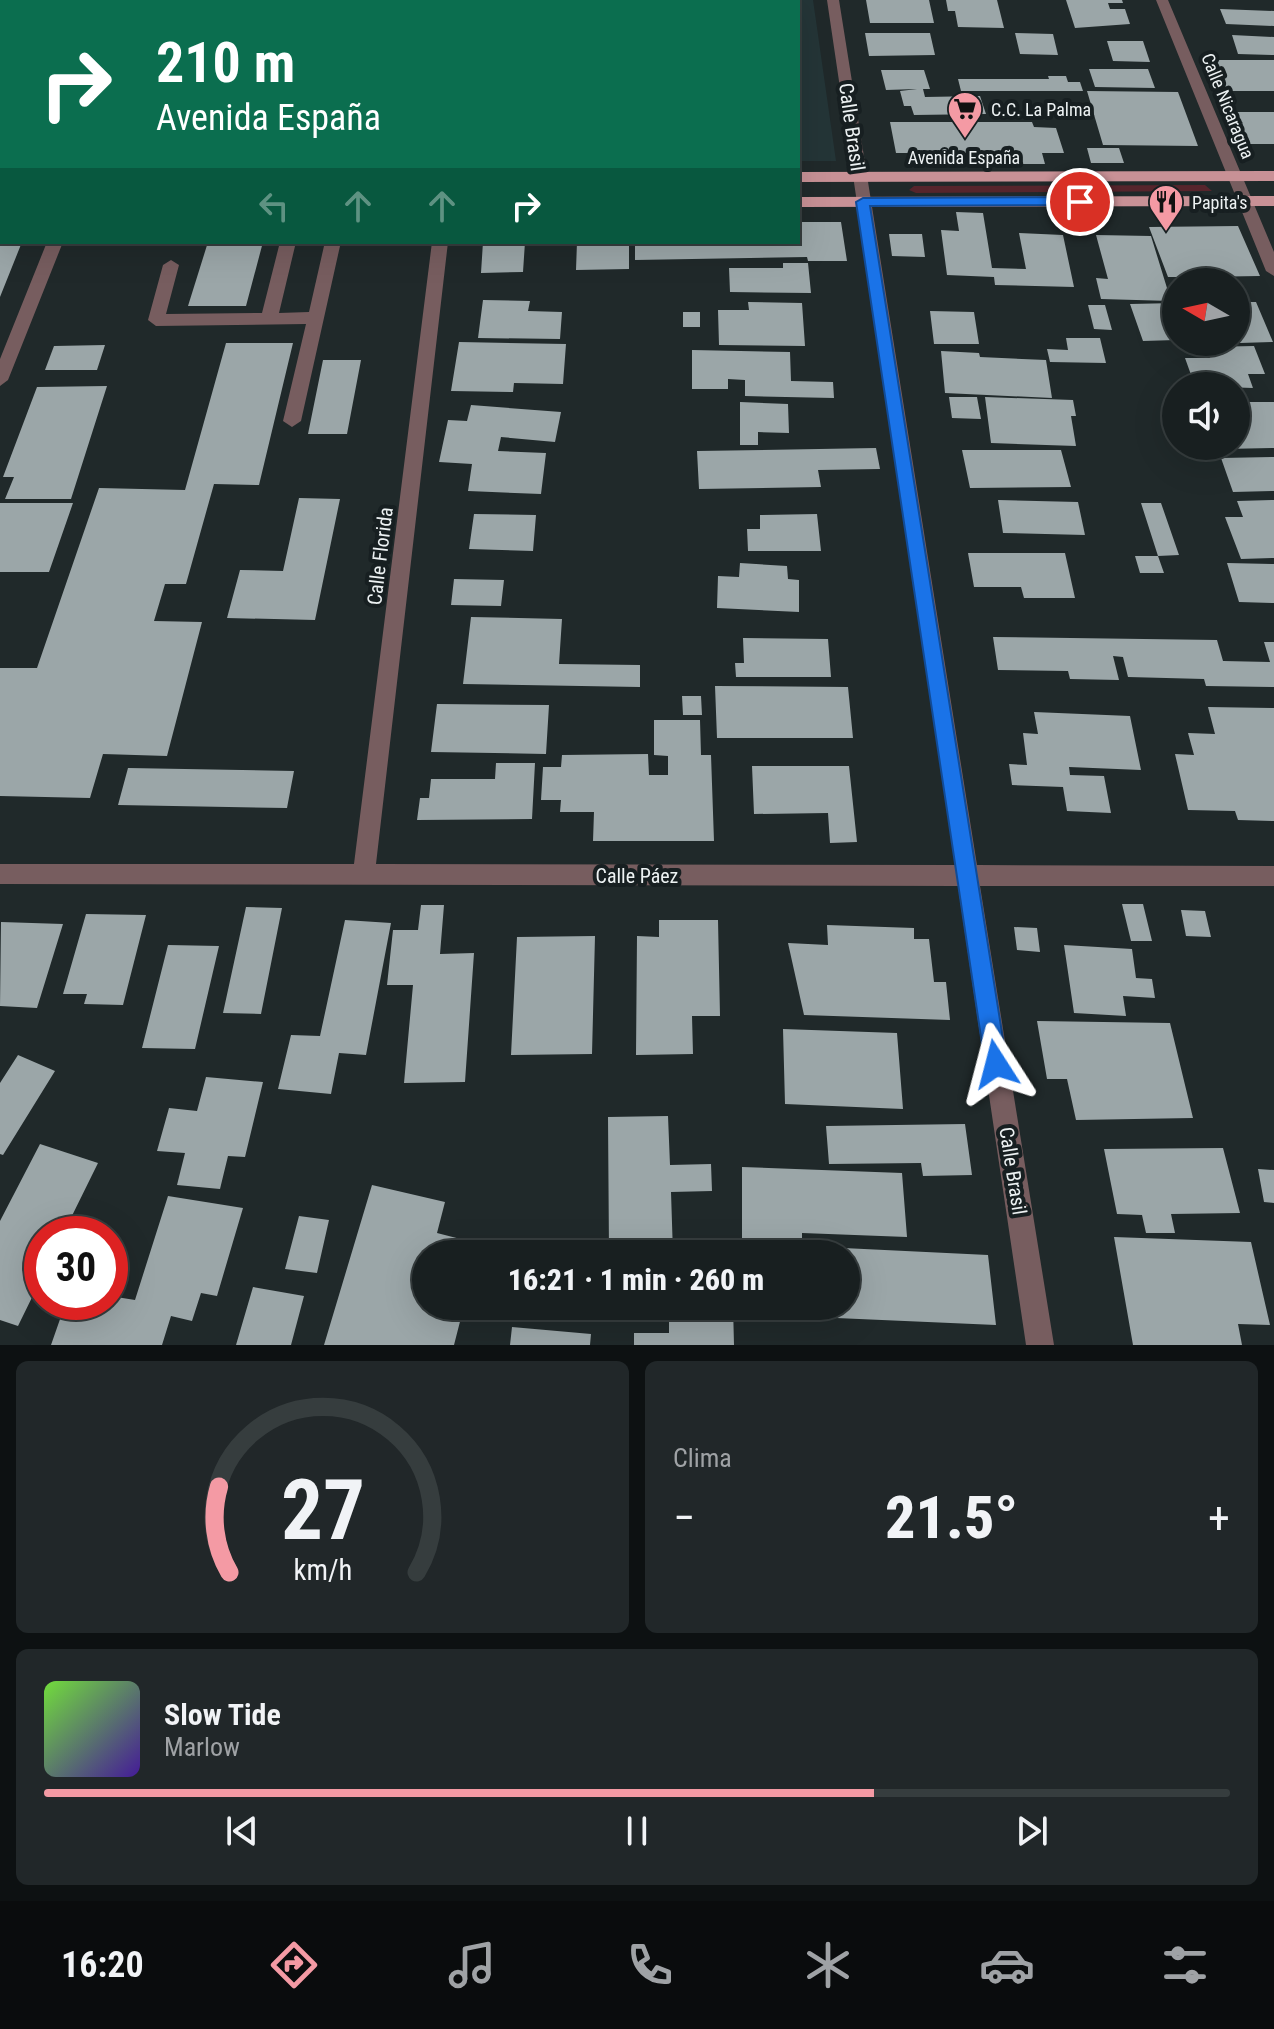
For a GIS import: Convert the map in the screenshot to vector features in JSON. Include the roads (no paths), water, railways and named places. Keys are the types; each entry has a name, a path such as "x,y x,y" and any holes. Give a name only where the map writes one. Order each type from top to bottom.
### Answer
{"main road":[{"name":"Avenida España","path":"800,177 1274,176"},
{"path":"800,202 1274,201"}],"street":[{"name":"Calle Brasil","path":"833,0 1040,1345"},
{"name":"Calle Nicaragua","path":"1162,0 1274,271"},
{"path":"0,380 54,244"},
{"path":"269,319 288,244"},
{"name":"Calle Florida","path":"364,875 440,244"},
{"path":"292,421 332,246"},
{"path":"171,265 156,320 315,318"},
{"name":"Calle Páez","path":"0,874 1274,876"}],"place":[{"name":"C.C. La Palma","path":"965,140"},
{"name":"Papita's","path":"1166,233"}]}
